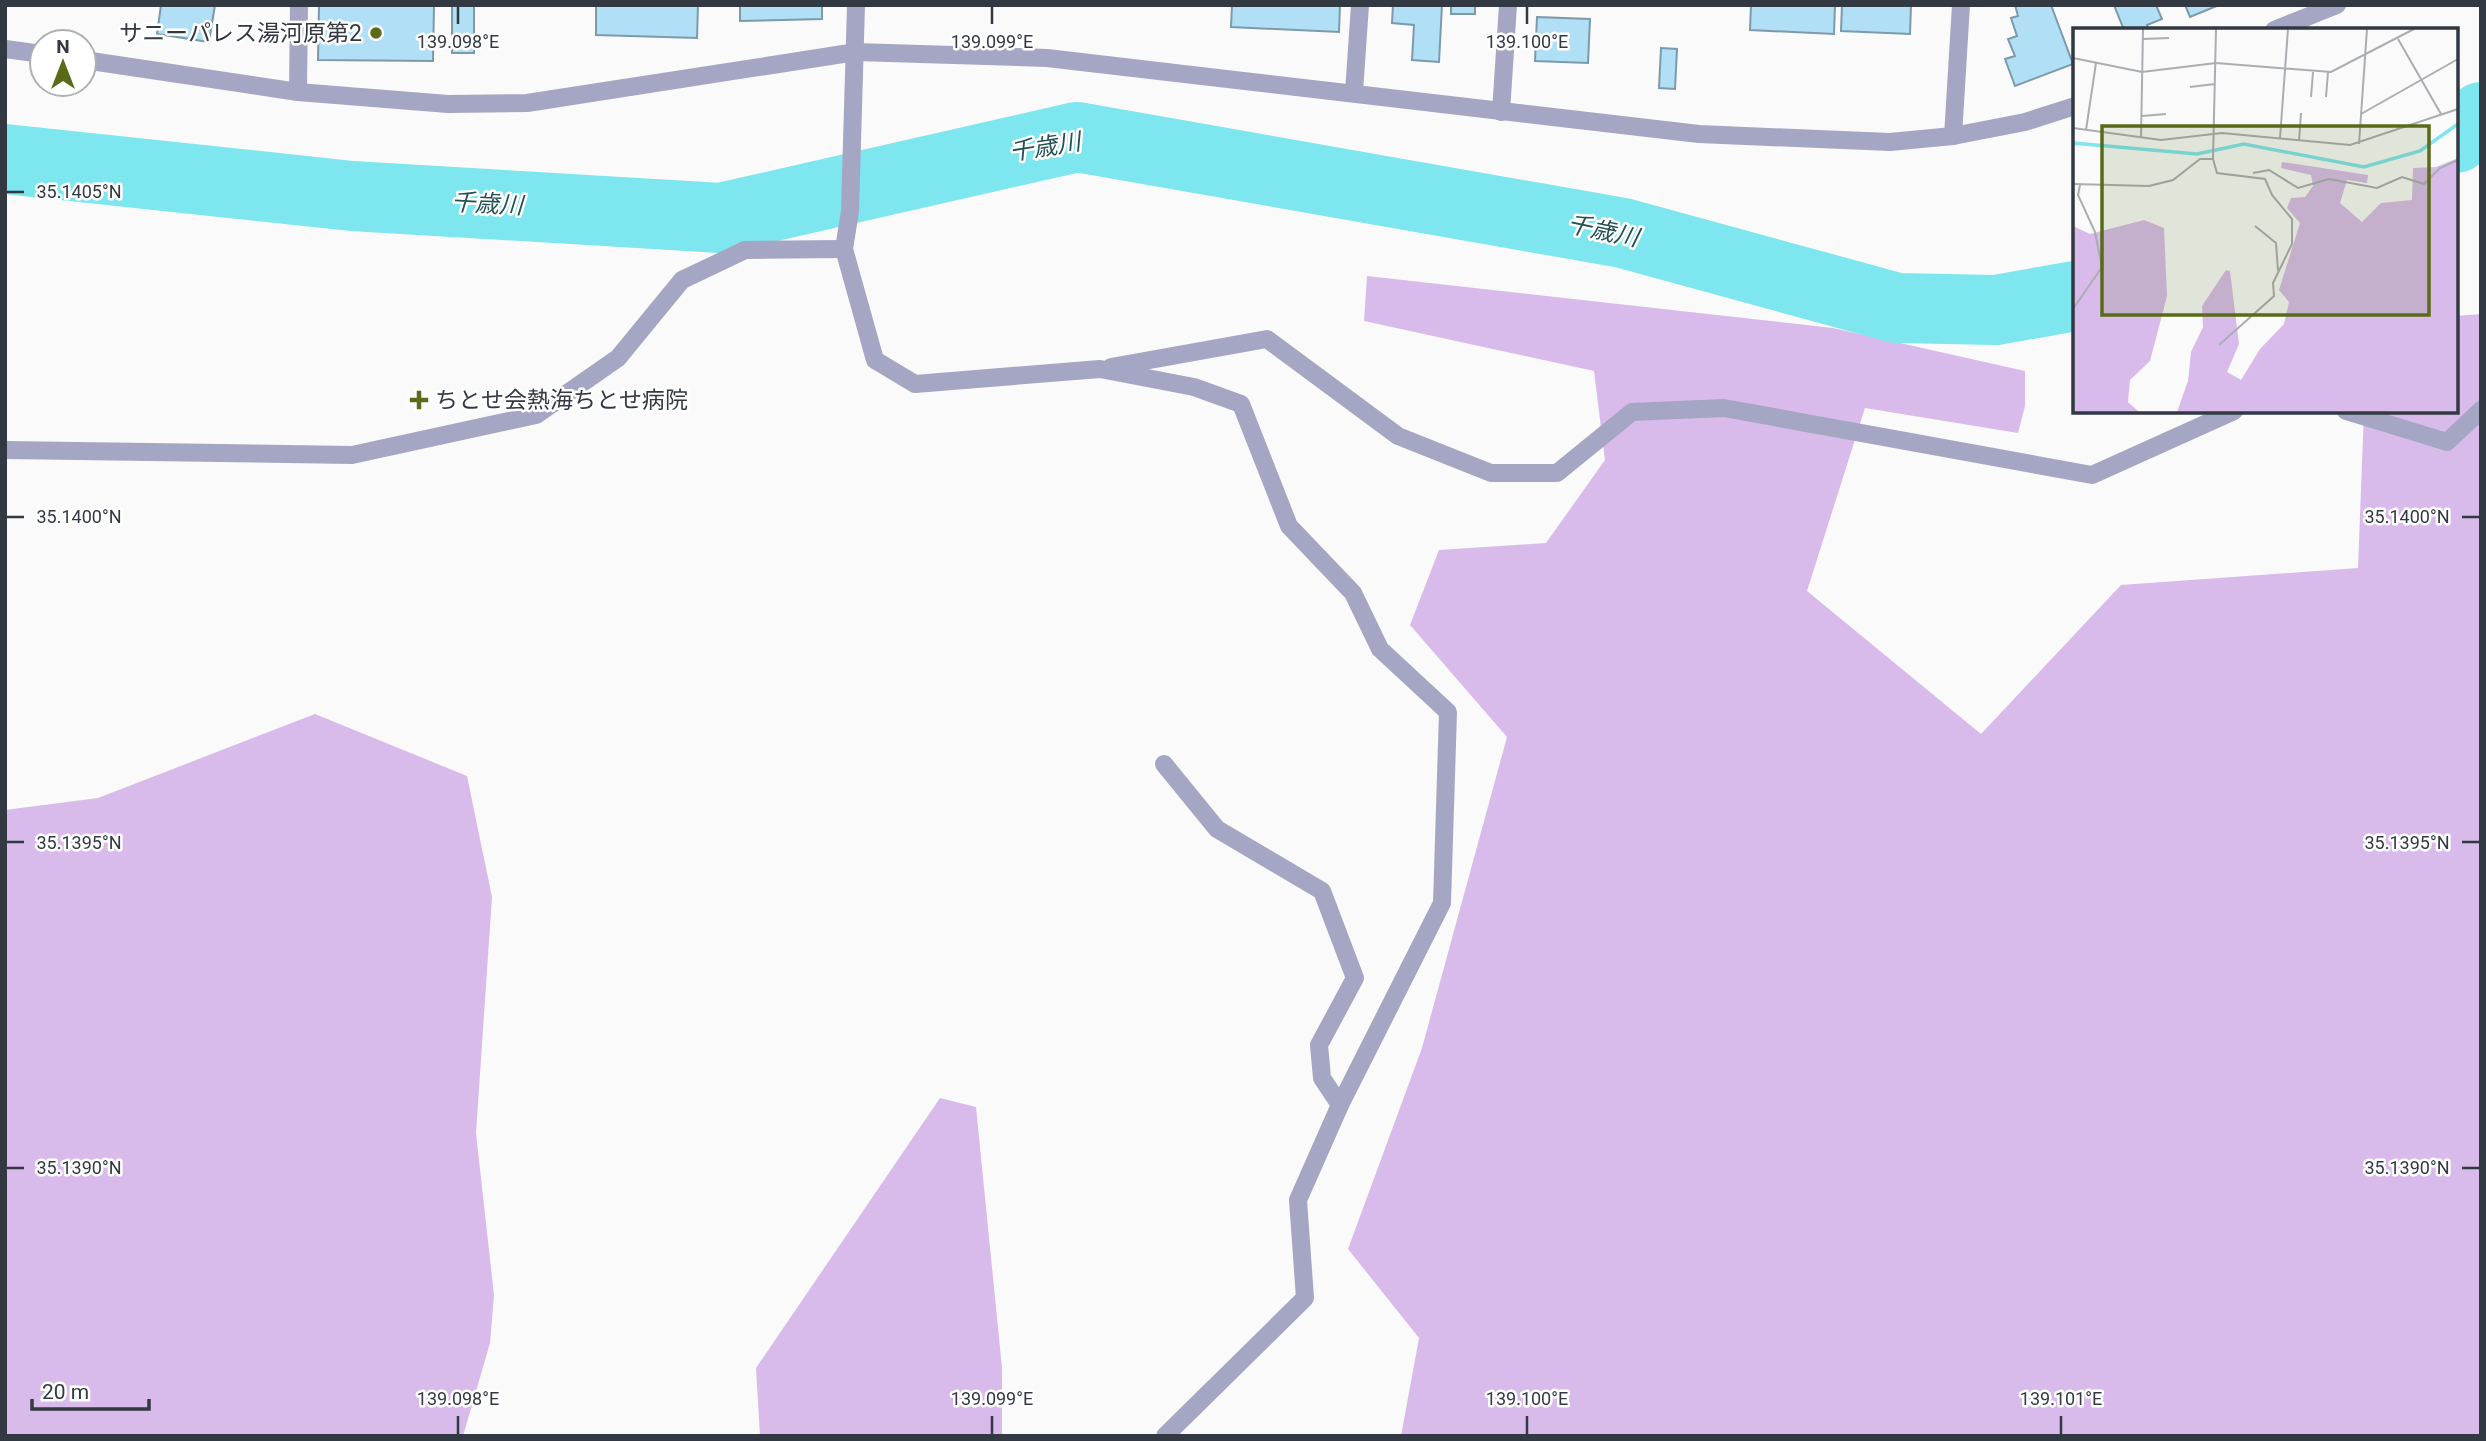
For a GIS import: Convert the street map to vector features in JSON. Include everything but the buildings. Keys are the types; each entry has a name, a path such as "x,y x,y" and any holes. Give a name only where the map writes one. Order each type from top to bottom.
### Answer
{"street":[{"path":"298,92 299,5"},
{"path":"856,5 856,85 850,211 844,249 875,360 915,384 1100,369 1267,339 1398,436 1492,473 1557,473 1632,412 1724,408 2092,475 2230,413"},
{"path":"1354,92 1360,5"},
{"path":"1501,112 1508,5"},
{"path":"1953,136 1961,5"},
{"path":"2279,28 2337,5"},
{"path":"5,49 28,52"},
{"path":"98,62 298,92 448,104 527,103 856,52 1047,58 1699,134 1890,142 1953,136 2025,122 2073,107"},
{"path":"5,450 352,455 536,415 618,358 682,280 745,250 844,249"},
{"path":"1100,369 1194,387 1241,404 1289,526 1353,593 1380,649 1448,712 1442,903 1340,1105 1298,1200 1305,1298 1165,1436"},
{"path":"2353,413 2447,442 2481,410"},
{"path":"1164,764 1217,829 1322,891 1355,978 1319,1045 1322,1078 1340,1105"}],"shaded area":[{"path":"1367,276 1833,328 2025,371 2025,406 2018,433 1865,408 1807,591 1981,734 2121,585 2358,568 2364,413 2458,413 2458,316 2481,314 2481,1436 1401,1436 1419,1338 1348,1249 1422,1048 1507,737 1410,625 1439,550 1546,543 1605,460 1594,371 1364,321"},
{"path":"315,714 467,776 492,897 476,1133 494,1295 490,1343 463,1436 5,1436 5,810 98,798"},
{"path":"940,1098 976,1107 1002,1368 1002,1436 760,1436 756,1368"}],"waterway":[{"name":"千歳川","path":"2458,136 2481,117"},
{"name":"千歳川","path":"5,159 352,196 721,218 1077,137 1623,233 1897,308 1996,310 2073,296"}],"place":[{"name":"サニーパレス湯河原第2","path":"376,33"},
{"name":"ちとせ会熱海ちとせ病院","path":"419,400"}]}
